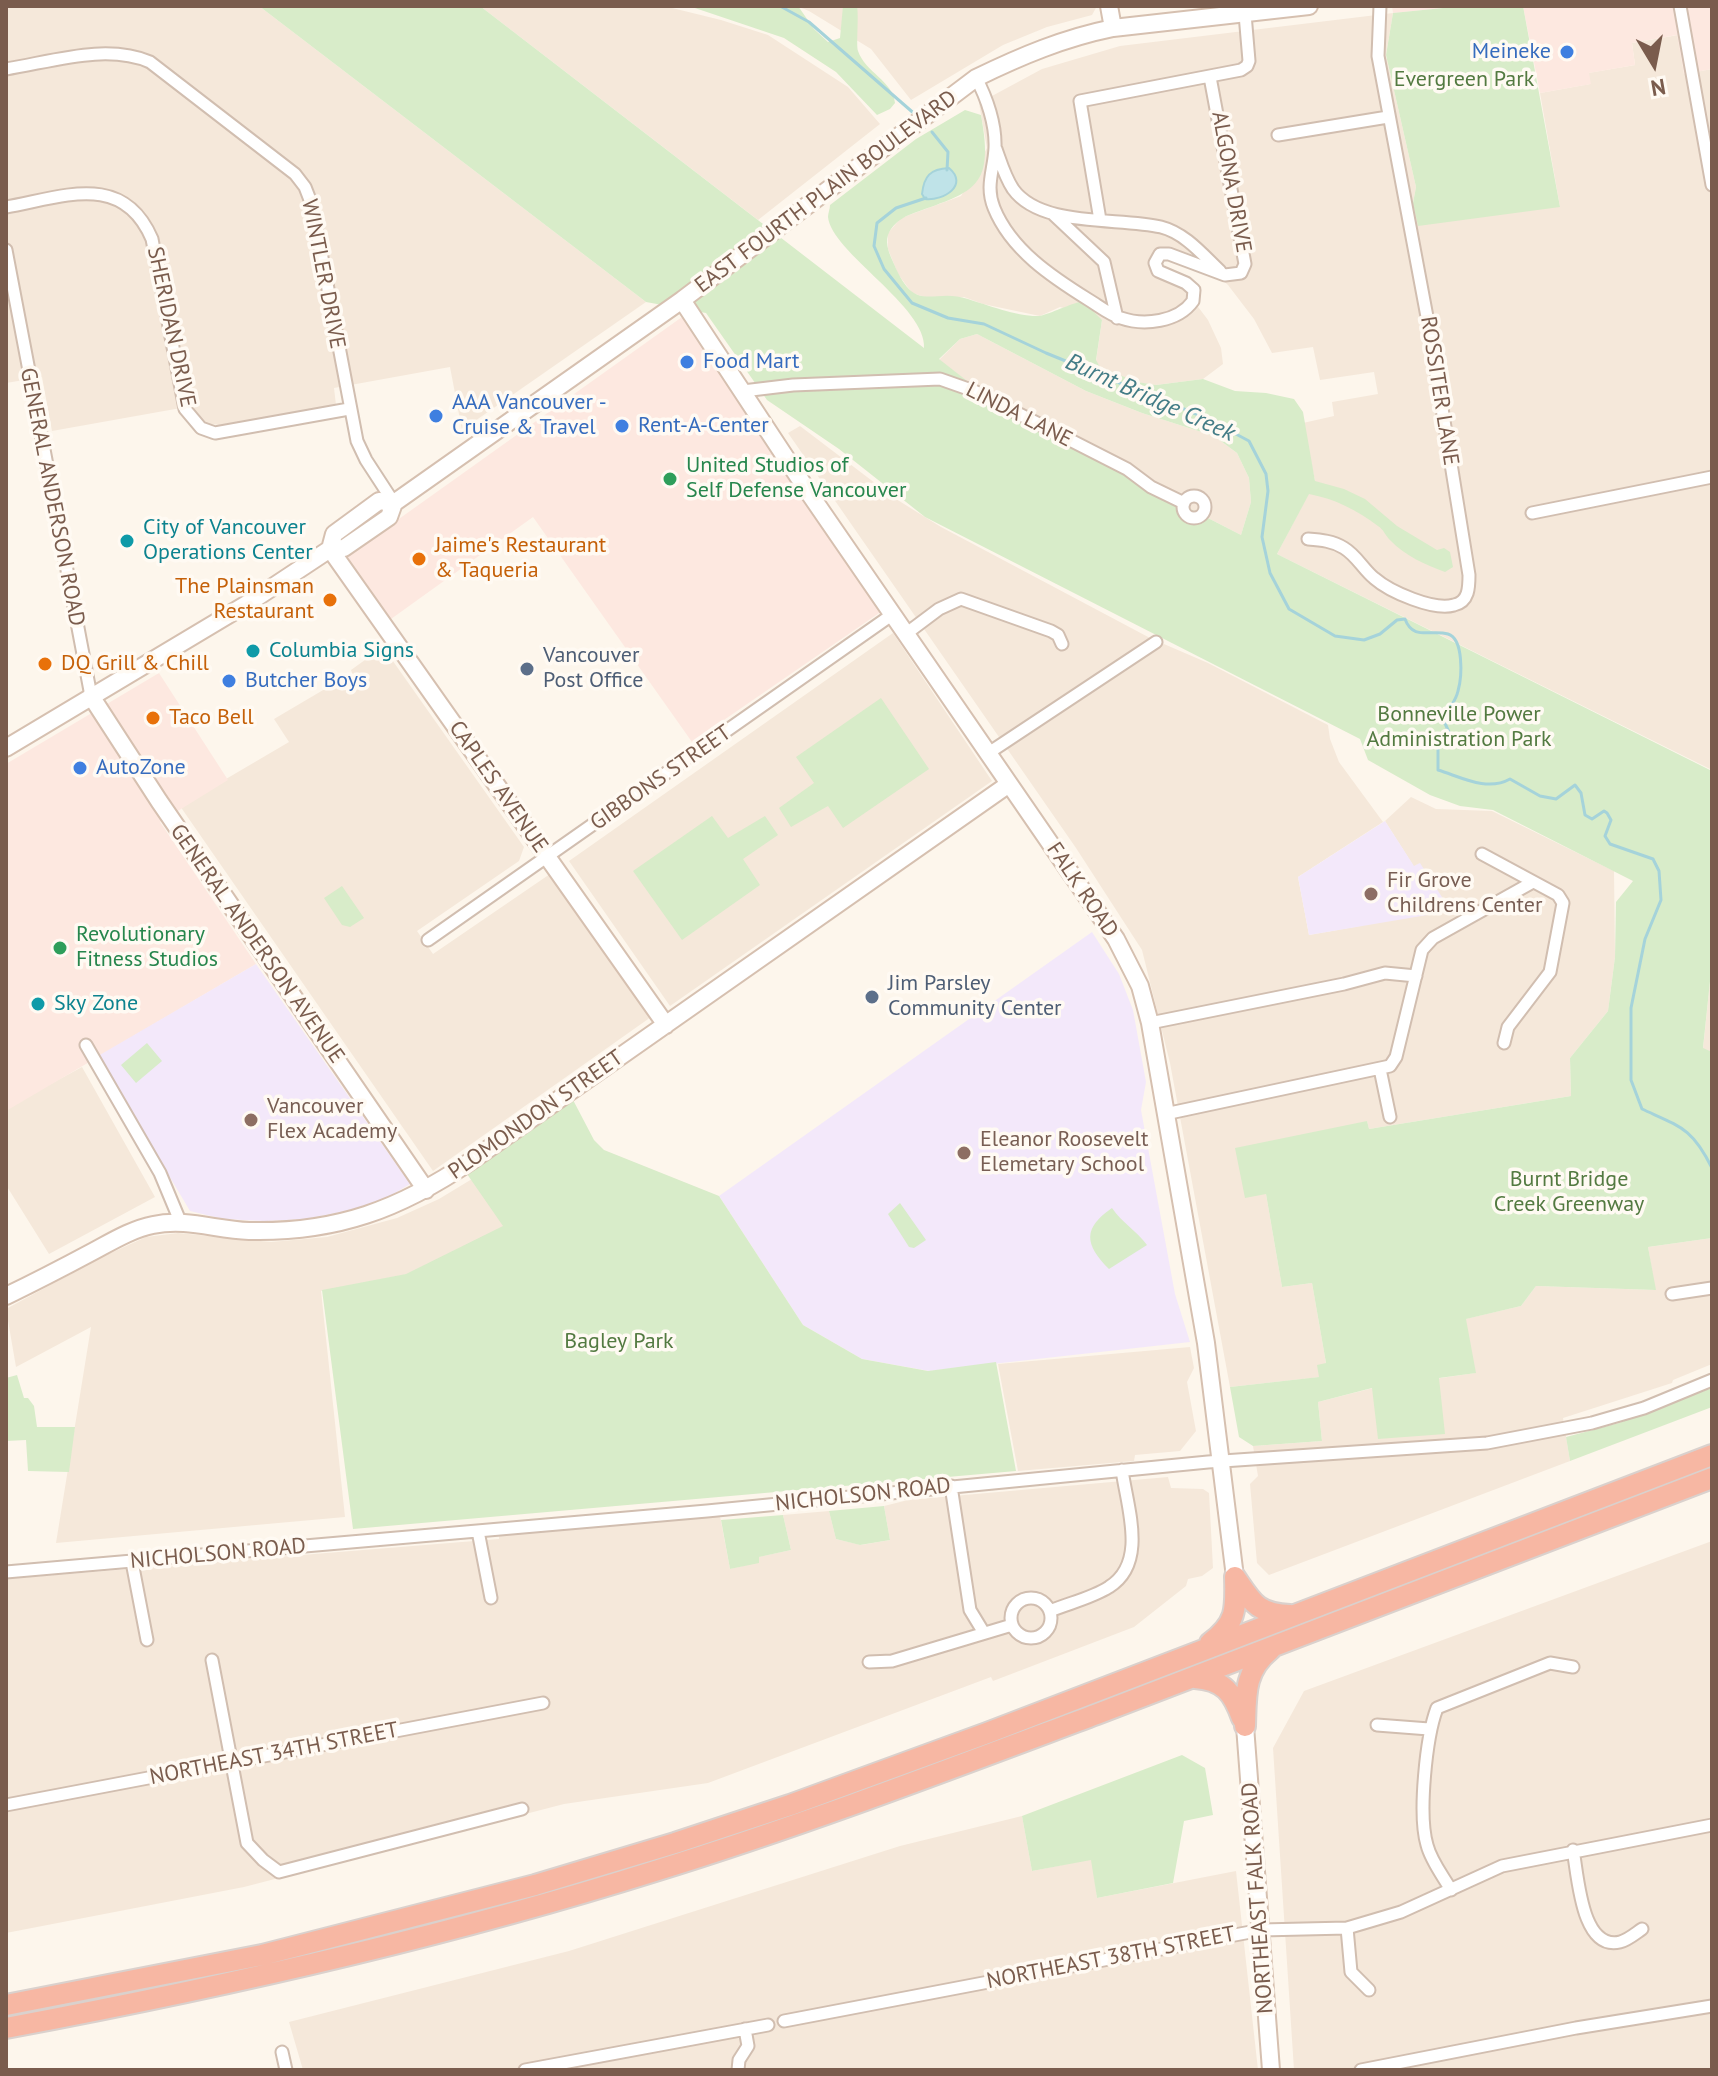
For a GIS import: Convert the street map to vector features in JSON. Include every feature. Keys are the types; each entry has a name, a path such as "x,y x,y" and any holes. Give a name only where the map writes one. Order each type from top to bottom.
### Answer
{"highway":[{"path":"6,2003 276,1952 452,1908 631,1857 865,1778 1712,1455"},
{"path":"6,2028 147,2001 331,1960 567,1898 816,1818 1712,1478"},
{"path":"1235,1577 1256,1606 1276,1614 1294,1615"},
{"path":"1199,1652 1231,1623 1236,1609 1235,1577"},
{"path":"1245,1726 1249,1674 1257,1661 1275,1646"},
{"path":"1191,1678 1218,1682 1229,1690 1245,1726"}],"street":[{"path":"1109,6 1113,28"},
{"name":"EAST FOURTH PLAIN BOULEVARD","path":"6,748 250,602 330,549 344,548 389,517 394,503 682,300 976,78 1049,45 1113,28 1309,6"},
{"name":"ROSSITER LANE","path":"1308,539 1326,540 1343,547 1357,558 1374,579 1427,604 1454,606 1463,600 1469,590 1428,322 1388,117 1377,44 1380,6"},
{"path":"1680,6 1709,149 1712,185"},
{"path":"1100,220 1080,101 1210,77 1247,66 1245,14"},
{"name":"WINTLER DRIVE","path":"6,69 99,54 137,56 150,62 295,174 305,187 312,205 357,441 394,503"},
{"name":"ALGONA DRIVE","path":"1116,312 1135,322 1177,317 1193,301 1194,290 1186,283 1158,271 1155,263 1160,254 1169,254 1225,275 1241,273 1245,264 1210,77"},
{"path":"976,78 985,93 995,149 1014,190 1025,201 1053,214 1163,228 1189,241 1225,275"},
{"path":"1278,135 1388,117"},
{"path":"995,149 989,177 990,197 1003,225 1029,257 1054,278 1116,312"},
{"name":"SHERIDAN DRIVE","path":"6,207 91,193 106,194 118,198 145,221 152,239 185,409 201,428 215,433 349,409"},
{"path":"1053,214 1104,262 1116,312"},
{"name":"GENERAL ANDERSON ROAD","path":"6,250 10,301 91,696"},
{"name":"FALK ROAD","path":"682,300 809,493 1123,951 1140,986 1150,1023 1206,1343 1235,1577"},
{"name":"LINDA LANE","path":"743,391 922,378 959,384 1127,469 1151,487 1184,503"},
{"path":"1532,513 1712,477"},
{"name":"CAPLES AVENUE","path":"330,549 666,1025"},
{"path":"907,633 939,609 961,599 1051,631 1058,635 1062,644"},
{"name":"GIBBONS STREET","path":"428,940 893,614"},
{"path":"987,754 1156,642"},
{"name":"GENERAL ANDERSON AVENUE","path":"91,696 159,801 426,1190"},
{"name":"PLOMONDON STREET","path":"6,1296 150,1226 180,1221 249,1231 318,1226 389,1208 426,1190 1009,784"},
{"path":"1482,854 1558,895 1563,908 1550,972 1508,1027 1504,1043"},
{"path":"1165,1114 1390,1066 1396,1057 1422,950 1433,938 1533,882"},
{"path":"1150,1023 1385,973 1416,976"},
{"path":"86,1045 160,1173 180,1221"},
{"path":"1380,1069 1390,1117"},
{"path":"1672,1294 1712,1288"},
{"name":"NICHOLSON ROAD","path":"6,1572 1222,1461 1487,1443 1592,1423 1644,1408 1712,1380"},
{"path":"1050,1611 1110,1587 1128,1569 1133,1550 1122,1470"},
{"path":"951,1486 970,1610 984,1633"},
{"path":"478,1531 491,1598"},
{"path":"132,1562 147,1640"},
{"path":"1026,1598 1042,1600 1050,1611 1050,1627 1037,1638 1021,1636 1012,1625 1014,1607 1026,1598"},
{"path":"869,1662 892,1661 1012,1625"},
{"path":"212,1660 229,1762 247,1843 279,1872 522,1809"},
{"path":"1451,1890 1427,1848 1424,1826 1429,1729 1437,1708 1550,1663 1573,1667"},
{"name":"NORTHEAST 34TH STREET","path":"6,1805 543,1703"},
{"path":"1377,1725 1429,1729"},
{"name":"NORTHEAST FALK ROAD","path":"1245,1726 1271,2070"},
{"name":"NORTHEAST 38TH STREET","path":"784,2021 1261,1930 1347,1928 1401,1912 1502,1866 1712,1825"},
{"path":"1573,1850 1586,1919 1595,1933 1611,1942 1622,1942 1642,1929"},
{"path":"1347,1928 1351,1972 1369,1990"},
{"path":"1361,2070 1576,2028 1712,2006"},
{"path":"525,2070 584,2064 768,2025"},
{"path":"738,2070 739,2060 748,2046 745,2029"},
{"path":"282,2052 286,2070"}],"shaded area":[{"path":"6,6 259,6 646,302 462,430 450,367 334,388 336,405 220,425 202,423 192,406 52,431 42,377 6,383"},
{"path":"480,6 664,6 721,20 768,35 848,87 880,124 758,220"},
{"path":"797,6 1097,6 1092,15 1047,27 1003,45 911,100 871,49"},
{"path":"1392,6 1463,6 1393,13"},
{"path":"1523,6 1712,6 1712,69 1684,74 1677,35 1632,43 1635,65 1589,73 1591,84 1540,93"},
{"path":"1393,13 1386,55 1416,187 1413,203 1560,207 1540,93 1590,84 1588,73 1635,65 1632,43 1678,35 1684,74 1712,69 1712,770 1277,554 1315,481 1303,423 1334,416 1332,402 1378,394 1374,372 1320,380 1313,347 1272,353 1254,319 1228,285 1198,257 1181,251 1159,252 1161,276 1186,291 1208,320 1221,348 1223,364 1203,379 1156,385 1136,382 1100,367 1096,361 1102,320 1060,307 1040,316 964,297 928,298 912,293 898,274 888,249 888,233 901,218 961,196 987,148 979,103 1042,69 1120,46"},
{"path":"682,317 882,611 692,742 533,517 391,619 347,556"},
{"path":"977,334 1086,391 1214,436 1237,453 1249,478 1251,502 1241,535 1017,420 939,360 960,339"},
{"path":"800,426 896,499 941,527 1150,638 1208,663 1328,725 1339,762 1383,822 1298,877 1309,935 1360,926 1419,863 1414,867 1385,821 1411,797 1436,809 1492,811 1614,871 1615,957 1608,1011 1570,1058 1571,1096 1369,1129 1367,1121 1266,1194 1282,1287 1312,1283 1326,1363 1320,1377 1230,1387 1170,1063 1142,950 1076,848 788,433"},
{"path":"893,633 992,781 670,1006 569,861"},
{"path":"383,647 524,847 519,861 417,931 433,954 550,874 651,1017 433,1171 180,806 289,742 274,719 352,673 351,670"},
{"path":"159,673 228,780 160,822 256,964 6,1111 6,764"},
{"name":"Fir Grove Childrens Center","path":"1385,821 1414,866 1420,863 1451,911 1309,935 1298,877"},
{"name":"Eleanor Roosevelt Elemetary School","path":"1092,932 1119,974 1133,1010 1146,1082 1141,1110 1175,1294 1190,1342 929,1371 862,1359 803,1325 719,1196"},
{"path":"1712,962 1712,1052 1703,1049"},
{"name":"Vancouver Flex Academy","path":"256,964 410,1184 385,1199 306,1219 223,1219 190,1211 98,1056"},
{"path":"82,1067 155,1197 49,1254 6,1185 6,1108"},
{"path":"472,1179 505,1226 408,1274 321,1291 345,1517 56,1543 91,1327 16,1367 6,1309 146,1237 178,1233 271,1242 327,1237 397,1218 439,1199"},
{"path":"1712,1238 1712,1364 1672,1383 1563,1418 1570,1461 1269,1575 1257,1563 1250,1484 1258,1476 1253,1446 1322,1441 1318,1402 1373,1388 1475,1373 1465,1319 1521,1306 1536,1286 1655,1290 1648,1247"},
{"path":"1190,1347 1194,1368 1187,1382 1196,1431 1180,1451 1135,1455 1134,1461 1018,1471 998,1364"},
{"path":"1168,1477 1171,1488 1203,1489 1209,1493 1213,1568 1202,1576 1188,1579 1186,1586 1134,1627 708,1783 564,1804 244,1887 6,1933 6,1579 499,1539 499,1535 720,1516 730,1569 759,1562 758,1557 791,1550 783,1515 829,1511 836,1539 861,1545 890,1540 884,1506 908,1500"},
{"path":"1712,1541 1712,2070 1294,2070 1273,1748 1304,1691"},
{"path":"1022,1816 1032,1871 1092,1859 1097,1898 1236,1871 1258,2070 303,2070 289,2022 569,1951 900,1846"}],"green space":[{"path":"259,6 480,6 924,348 921,332 911,315 833,231 828,217 830,205 916,139 965,110 981,115 985,159 974,184 964,193 903,218 888,235 891,257 910,290 918,295 955,296 1031,316 1079,302 1102,320 1096,360 1100,367 1137,382 1156,385 1203,379 1235,391 1294,399 1303,412 1315,481 1365,499 1397,526 1437,550 1444,548 1450,552 1453,567 1445,572 1416,559 1402,551 1362,515 1337,502 1309,494 1277,554 1712,771 1712,962 1703,1048 1712,1052 1712,1238 1648,1247 1656,1290 1536,1286 1521,1306 1466,1319 1476,1373 1439,1378 1445,1434 1378,1439 1372,1388 1318,1402 1322,1441 1253,1446 1239,1437 1230,1387 1319,1377 1317,1365 1326,1363 1312,1283 1282,1287 1266,1194 1245,1198 1235,1148 1367,1121 1369,1129 1571,1096 1570,1058 1608,1011 1615,957 1616,902 1633,881 1493,810 1460,806 1430,795 1368,760 1360,739 925,517 839,449 767,400 706,313 646,302","holes":["977,334 1086,391 1214,436 1237,453 1249,478 1251,502 1241,535 1017,420 939,359 960,339"]},
{"path":"689,6 798,6 814,29 828,42 840,38 843,6 857,6 858,51 866,65 889,89 895,103 877,115 836,72 784,38"},
{"name":"Evergreen Park","path":"1463,6 1523,6 1560,207 1418,226 1413,203 1416,187 1386,55 1393,13"},
{"path":"881,698 929,769 843,828 828,806 791,827 779,808 814,783 796,757"},
{"path":"712,816 728,838 765,816 778,835 743,859 760,885 682,940 633,871"},
{"path":"342,886 364,918 350,927 342,925 324,898"},
{"path":"147,1043 162,1061 136,1083 121,1065"},
{"name":"Bagley Park","path":"572,1098 594,1140 604,1150 719,1196 803,1325 862,1359 928,1371 996,1362 1016,1471 353,1529 322,1290 406,1274 503,1226 467,1174"},
{"path":"900,1203 926,1240 914,1248 909,1247 888,1214"},
{"path":"1112,1208 1147,1245 1109,1269 1095,1252 1090,1237 1096,1222"},
{"path":"17,1375 24,1398 28,1398 34,1406 37,1427 75,1427 69,1472 28,1471 26,1440 6,1441 6,1378"},
{"path":"1712,1388 1712,1407 1570,1461 1566,1437 1619,1423"},
{"path":"884,1506 890,1540 860,1545 836,1539 829,1511"},
{"path":"783,1515 791,1550 759,1557 759,1563 730,1569 721,1520"},
{"path":"1182,1755 1205,1768 1213,1815 1184,1821 1173,1883 1097,1898 1091,1860 1032,1871 1022,1816"}],"water":[{"path":"949,168 956,180 952,191 925,199 922,194 926,178 937,170"}],"waterway":[{"name":"Burnt Bridge Creek","path":"780,6 809,22 917,116"},
{"name":"Burnt Bridge Creek","path":"932,132 948,152 947,170"},
{"name":"Burnt Bridge Creek","path":"926,198 896,208 877,223 874,246 884,269 912,303 948,318 984,324 1046,353 1206,418 1249,441 1266,474 1268,491 1262,537 1270,573 1289,609 1335,636 1364,640 1380,634 1397,620 1405,619 1413,630 1448,634 1457,643 1461,668 1459,685 1454,702 1442,717 1449,732 1438,745 1438,770 1483,784 1510,779 1540,796 1556,799 1575,785 1581,793 1585,815 1592,819 1604,811 1607,813 1611,820 1605,836 1610,844 1653,859 1659,871 1661,900 1645,939 1631,1008 1631,1080 1642,1109 1684,1130 1698,1144 1712,1168"}],"place":[{"name":"Meineke","path":"1567,52"},
{"name":"Food Mart","path":"687,362"},
{"name":"AAA Vancouver - Cruise & Travel","path":"436,416"},
{"name":"Rent-A-Center","path":"622,426"},
{"name":"United Studios of Self Defense Vancouver","path":"670,479"},
{"name":"City of Vancouver Operations Center","path":"127,541"},
{"name":"Jaime's Restaurant & Taqueria","path":"419,559"},
{"name":"The Plainsman Restaurant","path":"330,600"},
{"name":"Columbia Signs","path":"253,651"},
{"name":"DQ Grill & Chill","path":"45,664"},
{"name":"Vancouver Post Office","path":"527,669"},
{"name":"Butcher Boys","path":"229,681"},
{"name":"Taco Bell","path":"153,718"},
{"name":"AutoZone","path":"80,768"},
{"name":"Fir Grove Childrens Center","path":"1371,894"},
{"name":"Revolutionary Fitness Studios","path":"60,948"},
{"name":"Jim Parsley Community Center","path":"872,997"},
{"name":"Sky Zone","path":"38,1004"},
{"name":"Vancouver Flex Academy","path":"251,1120"},
{"name":"Eleanor Roosevelt Elemetary School","path":"964,1153"}],"park label":[{"name":"Bonneville Power Administration Park","path":"1459,728"},
{"name":"Burnt Bridge Creek Greenway","path":"1569,1192"}]}
